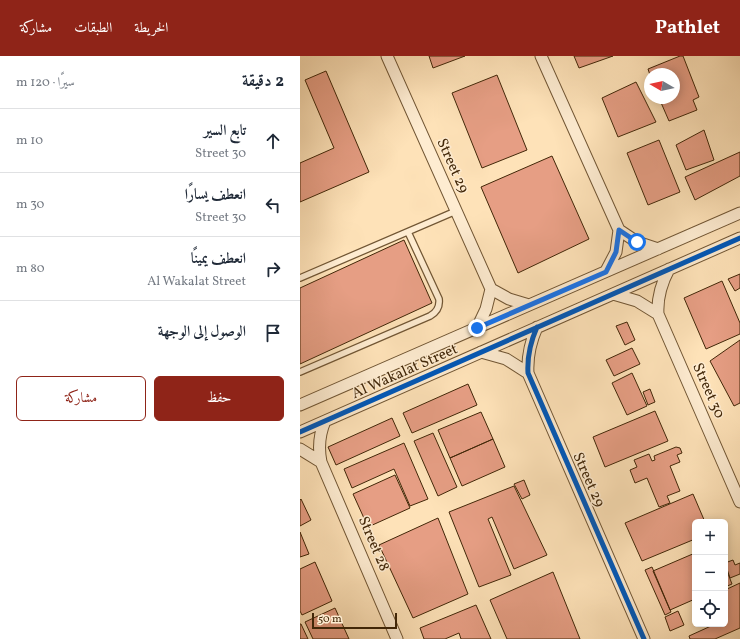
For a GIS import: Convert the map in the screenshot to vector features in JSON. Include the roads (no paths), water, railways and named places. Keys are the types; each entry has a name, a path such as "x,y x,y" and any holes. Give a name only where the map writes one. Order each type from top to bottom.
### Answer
{"street":[{"name":"Street 29","path":"386,56 491,289"},
{"path":"541,56 619,230 616,252 606,272"},
{"name":"Al Wakalat Street","path":"300,404 740,213"},
{"path":"619,230 637,242 658,249"},
{"name":"Al Wakalat Street","path":"300,432 740,238"},
{"name":"Street 30","path":"669,269 659,290 657,302 658,314 740,502"},
{"path":"477,328 486,309 491,289 509,299 529,305"},
{"path":"613,294 637,301 658,314"},
{"name":"Street 29","path":"537,327 529,349 527,361 528,373 644,639"},
{"path":"481,352 506,359 528,373"},
{"name":"Street 28","path":"325,421 319,441 321,462 397,639"},
{"path":"300,449 321,462"}],"lane":[{"path":"300,278 456,211"},
{"path":"300,372 430,316 436,311 439,299 408,232"}]}
